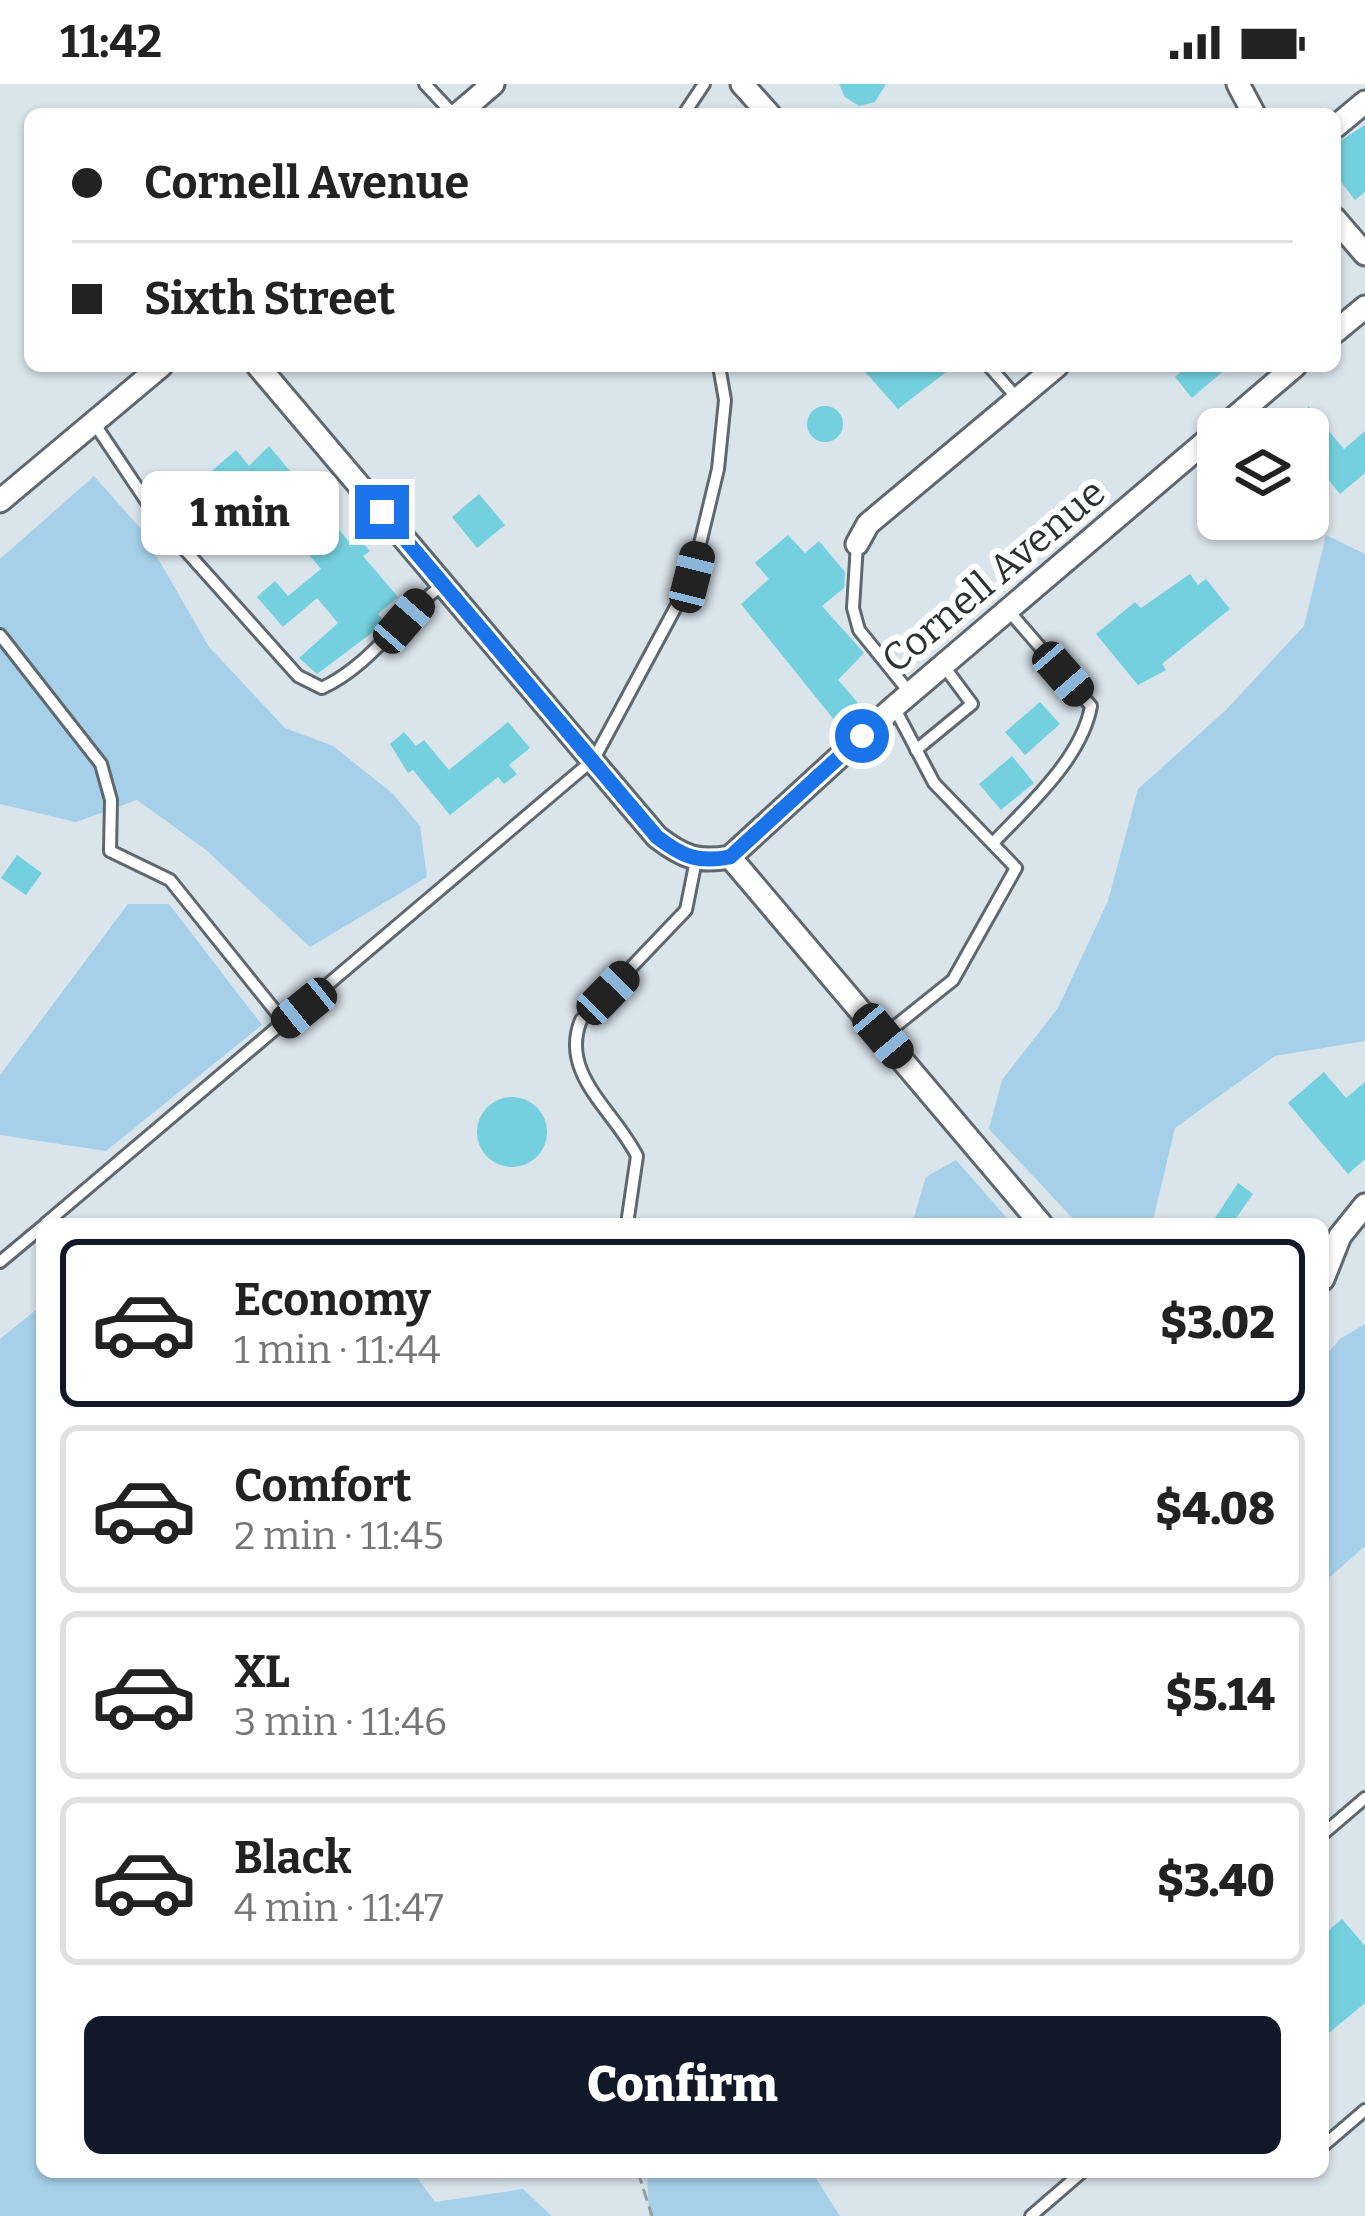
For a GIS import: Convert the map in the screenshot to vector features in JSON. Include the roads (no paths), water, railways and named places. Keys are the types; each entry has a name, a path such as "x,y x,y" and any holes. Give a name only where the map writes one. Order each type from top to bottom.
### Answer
{"street":[{"path":"463,108 493,84"},
{"path":"742,84 764,108"},
{"path":"1341,122 1365,102"},
{"path":"1341,225 1365,254"},
{"path":"1341,327 1365,307"},
{"path":"0,501 154,372"},
{"path":"263,372 657,837 700,861 730,857 1036,1218"},
{"path":"857,544 868,524 1050,372"},
{"name":"Cornell Avenue","path":"1246,408 1288,372"},
{"name":"Cornell Avenue","path":"730,857 943,665 1197,449"},
{"path":"1329,1264 1340,1236 1365,1205"}],"lane":[{"path":"425,84 450,108"},
{"path":"52,1218 594,759 692,577 718,469 725,400 720,372"},
{"path":"994,372 1018,399"},
{"path":"94,423 160,523 298,676 322,688 352,674 421,601 444,584"},
{"path":"857,544 853,608 859,630 903,700 916,750 934,782 1016,868 963,967 883,1036"},
{"path":"993,843 1052,776 1087,725 1090,706 1007,610"},
{"path":"0,635 101,764 111,800 110,851 170,880 285,1023"},
{"path":"916,750 972,704 943,665"},
{"path":"628,1218 637,1156 576,1067 573,1039 581,1020 686,910 700,861"},
{"path":"0,1262 36,1232"},
{"path":"1329,1829 1364,1800"},
{"path":"1329,2141 1365,2110"},
{"path":"1031,2216 1075,2178"}]}
